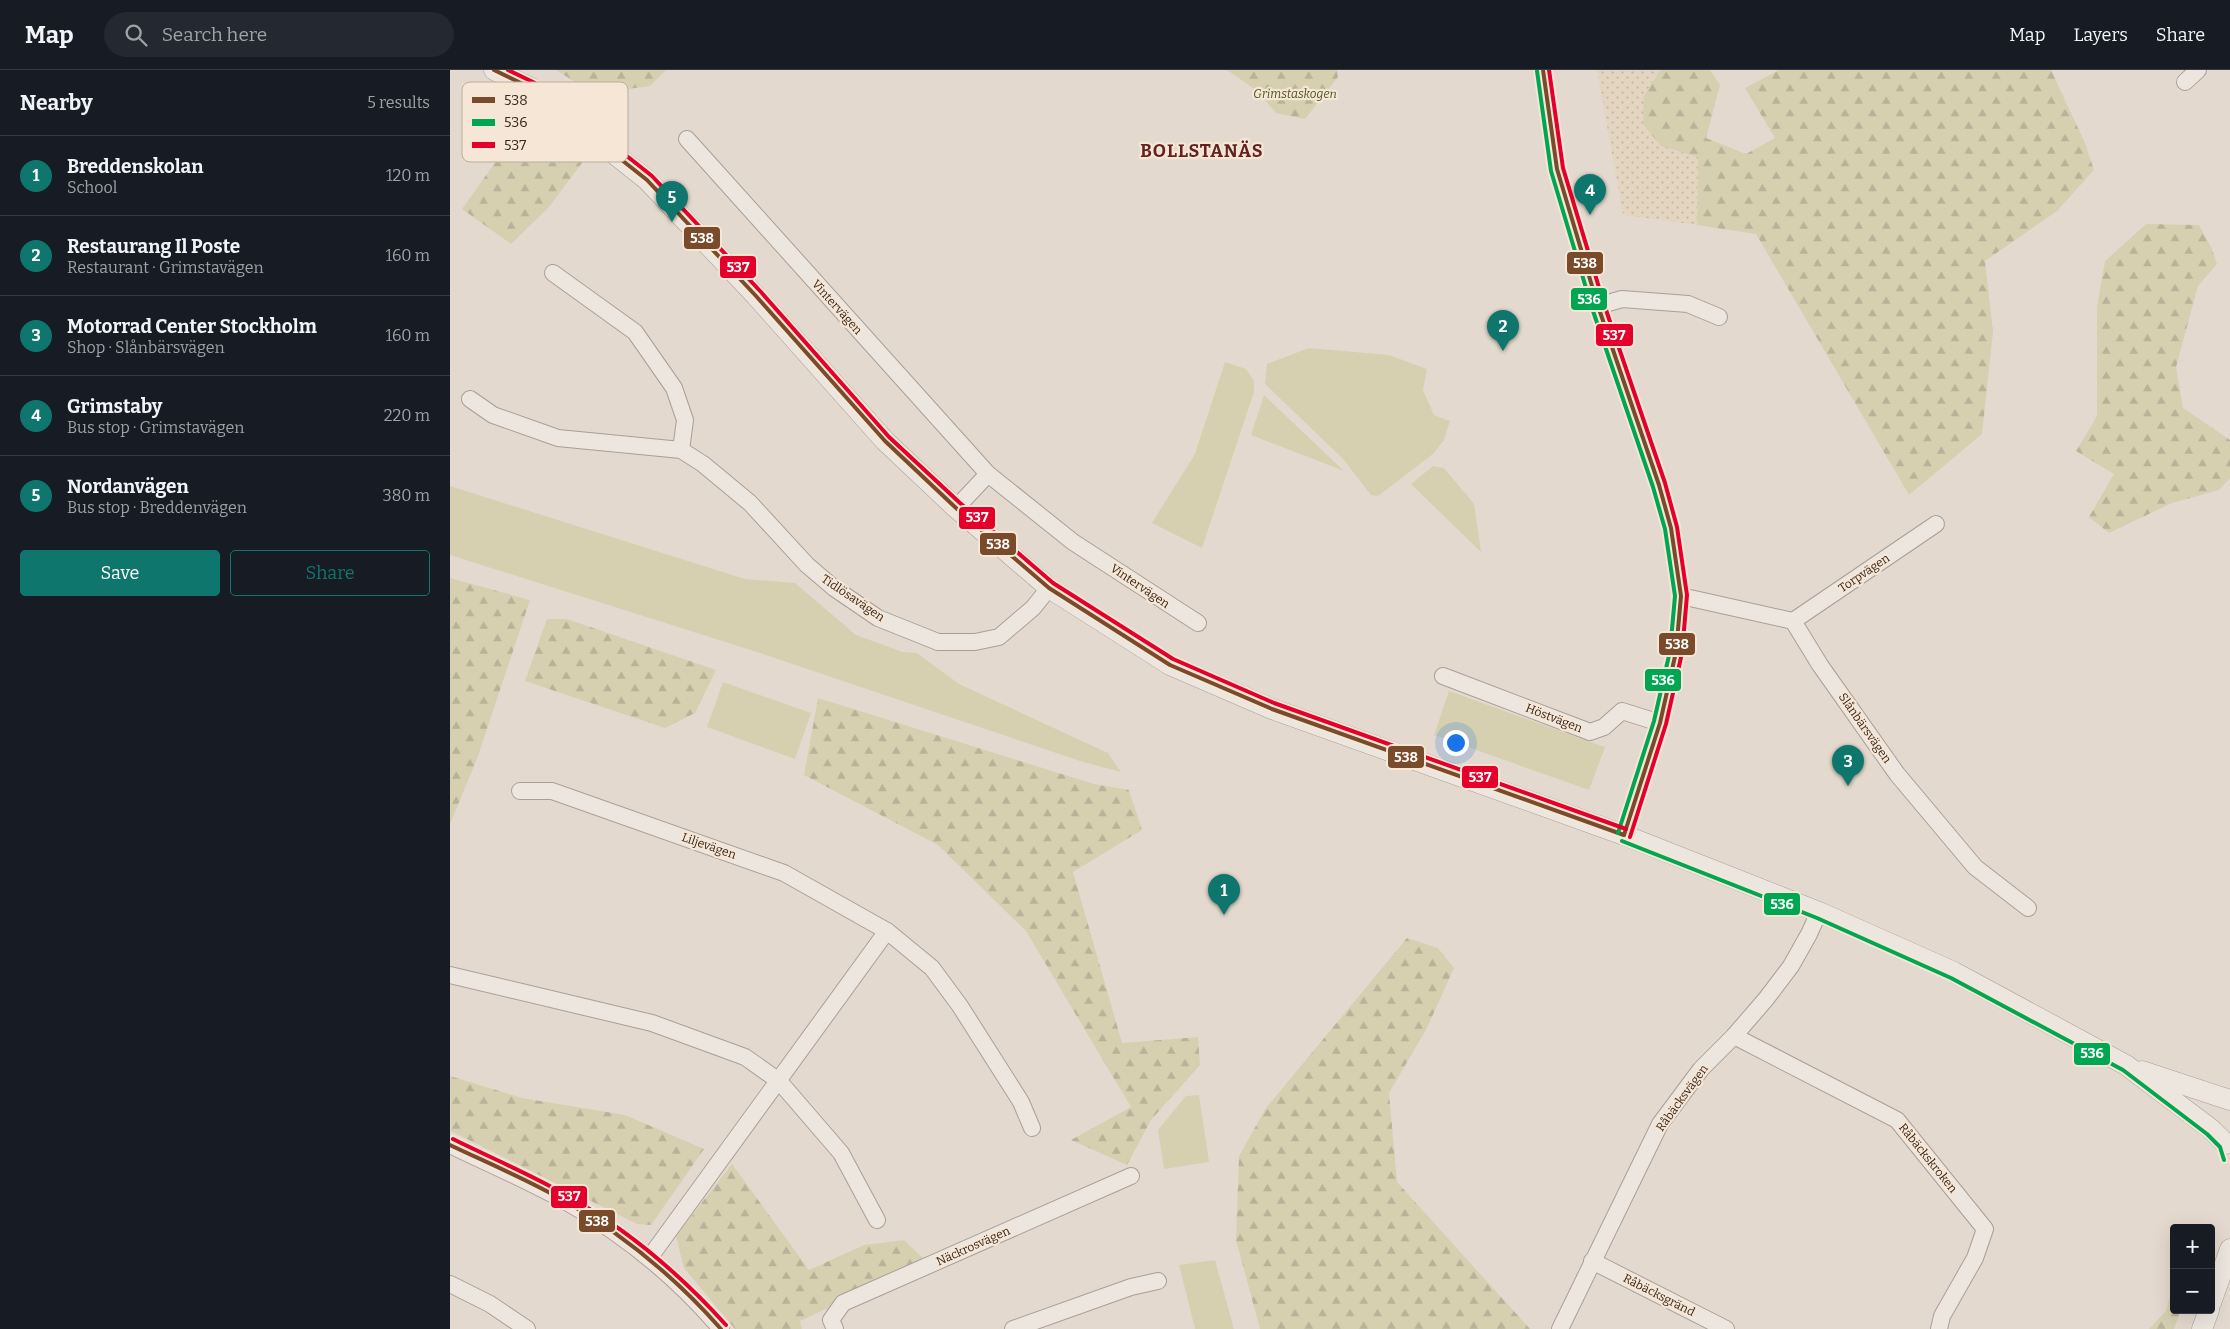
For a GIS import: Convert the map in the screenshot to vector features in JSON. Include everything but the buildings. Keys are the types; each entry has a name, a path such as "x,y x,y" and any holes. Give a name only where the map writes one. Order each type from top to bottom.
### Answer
{"street":[{"path":"494,70 519,82"},
{"path":"1543,70 1557,169 1598,306 1659,484 1670,528 1680,596 1676,652 1660,722 1624,835"},
{"path":"2186,82 2198,70"},
{"name":"Vintervägen","path":"687,138 988,474 1073,542 1198,623"},
{"path":"624,162 647,180 756,296 885,441 956,508 1048,588 1170,664 1272,709 1624,835 1819,912 1954,972 2126,1065 2229,1143"},
{"path":"553,273 635,332 674,388 685,420 681,450"},
{"path":"1598,306 1622,299 1688,304 1719,316"},
{"name":"Tidlösavägen","path":"470,399 493,415 558,438 681,450 703,464 750,502 807,565 834,588 878,618 938,642 975,642 999,637 1033,608 1048,588"},
{"path":"956,508 988,474"},
{"name":"Torpvägen","path":"1793,621 1936,524"},
{"path":"1680,596 1793,621"},
{"name":"Slånbärsvägen","path":"1793,621 1820,665 1897,774 1975,868 2028,908"},
{"name":"Höstvägen","path":"1443,676 1590,732 1604,727 1622,710 1660,722"},
{"name":"Liljevägen","path":"520,791 552,791 784,873 886,931 932,968 960,1006 1021,1102 1032,1128"},
{"name":"Råbäcksvägen","path":"1560,1329 1660,1124 1700,1069 1734,1036 1791,966 1819,912"},
{"path":"650,1257 886,931"},
{"path":"450,975 652,1023 746,1057 779,1081 841,1153 877,1220"},
{"name":"Råbäckskroken","path":"1734,1036 1897,1120 1985,1229 1975,1258 1942,1316 1939,1329"},
{"path":"2126,1065 2230,1100"},
{"path":"450,1145 563,1200 627,1240 650,1257 694,1297 721,1329"},
{"name":"Näckrosvägen","path":"835,1329 831,1320 843,1303 1130,1176"},
{"path":"2215,1292 2230,1250 2230,1245"},
{"name":"Råbäcksgränd","path":"1592,1261 1726,1329"},
{"path":"1013,1329 1130,1287 1158,1281"},
{"path":"450,1284 490,1304 527,1329"},
{"path":"2202,1329 2208,1314"}],"shaded area":[{"path":"1597,70 1660,70 1644,96 1661,146 1698,156 1697,225 1623,215"}],"green space":[{"path":"556,70 666,70 650,86 628,89 628,82 575,82"},
{"name":"Grimstaskogen","path":"1227,70 1337,70 1338,77 1305,119 1276,113 1256,90"},
{"path":"1660,70 1710,70 1720,85 1706,138 1746,154 1775,138 1745,88 1779,70 2051,70 2085,143 2094,170 2057,211 1985,261 1993,332 1982,434 1909,495 1756,234 1697,225 1698,157 1661,146 1643,124 1644,96"},
{"path":"496,162 582,163 549,207 511,244 462,209"},
{"path":"2146,224 2199,225 2212,249 2217,264 2198,286 2176,367 2183,408 2230,440 2230,478 2219,490 2172,503 2109,533 2089,517 2114,474 2076,451 2097,416 2097,307 2105,261"},
{"path":"1309,348 1389,355 1427,369 1423,390 1434,415 1450,421 1444,440 1433,454 1378,496 1371,495 1343,459 1265,384 1267,364"},
{"path":"1225,362 1246,369 1254,381 1254,392 1202,548 1152,523 1195,454"},
{"path":"1264,395 1344,471 1251,435"},
{"path":"1433,466 1444,468 1474,504 1481,552 1411,484"},
{"path":"450,486 745,579 795,583 856,635 903,652 917,653 959,684 1108,753 1121,772 1080,761 760,653 450,555"},
{"path":"450,578 530,600 477,759 450,824"},
{"path":"547,619 567,619 716,670 695,713 665,728 525,681"},
{"path":"723,682 811,713 795,759 707,727"},
{"path":"1449,691 1605,747 1589,790 1434,735"},
{"path":"818,698 1094,784 1129,790 1142,830 1073,872 1122,1043 1198,1037 1200,1065 1151,1120 1127,1165 1071,1140 1131,1107 1026,931 938,845 804,775"},
{"path":"1407,938 1438,948 1454,968 1427,1028 1389,1093 1397,1182 1530,1329 1260,1329 1236,1240 1239,1156 1266,1108"},
{"path":"450,1076 522,1098 625,1115 704,1149 651,1225 637,1224 451,1131"},
{"path":"1199,1095 1209,1162 1164,1169 1158,1130 1186,1096"},
{"path":"732,1164 809,1270 864,1245 904,1240 927,1262 800,1321 802,1329 735,1329 684,1268 676,1236"},
{"path":"1215,1260 1234,1329 1195,1329 1179,1265"},
{"path":"2170,1296 2170,1314 2180,1314 2174,1329 2149,1329 2166,1311"}],"transit line":[{"name":"538","path":"494,70 519,82"},
{"name":"537","path":"508,70 533,82"},
{"name":"538","path":"1543,70 1557,169 1598,306 1659,485 1671,528 1681,596 1676,652 1660,723 1624,835"},
{"name":"537","path":"1549,70 1563,168 1604,304 1665,483 1677,527 1687,595 1682,653 1666,724 1630,837"},
{"name":"536","path":"1537,71 1551,171 1592,308 1653,487 1665,529 1675,596 1670,651 1654,721 1618,833"},
{"name":"537","path":"628,157 652,176 761,292 889,437 960,503 1053,583 1173,659 1274,703 1626,829"},
{"name":"538","path":"624,162 647,180 756,296 885,441 956,508 1049,588 1170,665 1272,709 1624,835"},
{"name":"536","path":"1622,841 1817,918 1951,978 2123,1070 2207,1134 2220,1147 2224,1160"},
{"name":"537","path":"453,1139 552,1187 610,1222 671,1270 726,1325"},
{"name":"538","path":"450,1145 549,1192 607,1227 667,1274 721,1329"}],"place":[{"name":"Grimstaby","path":"1590,215"},
{"name":"Nordanvägen","path":"672,222"},
{"name":"Restaurang Il Poste","path":"1503,351"},
{"name":"Motorrad Center Stockholm","path":"1848,786"},
{"name":"Breddenskolan","path":"1224,915"}],"district":[{"name":"BOLLSTANÄS","path":"1202,151"}]}
